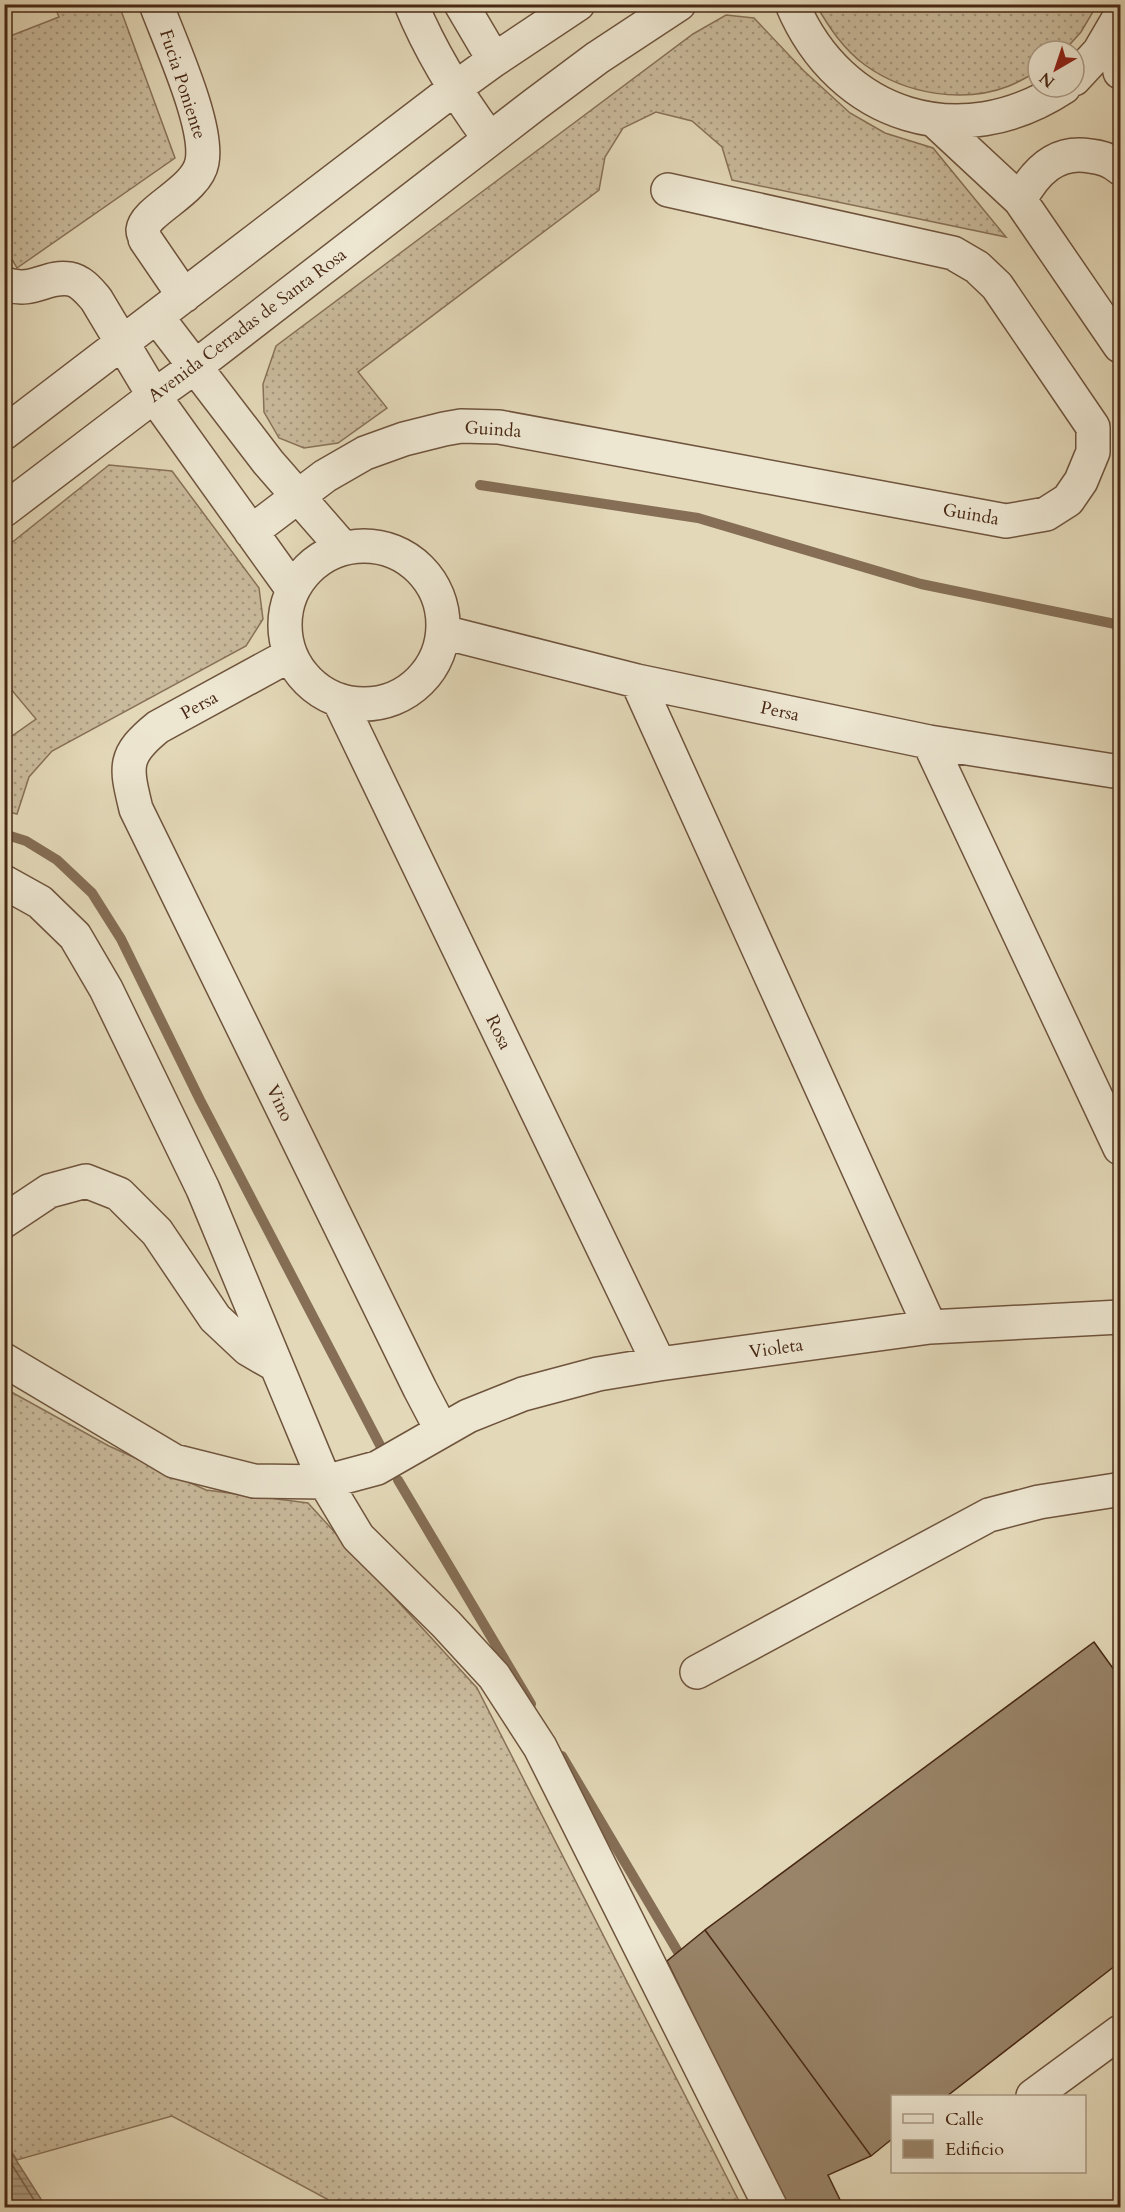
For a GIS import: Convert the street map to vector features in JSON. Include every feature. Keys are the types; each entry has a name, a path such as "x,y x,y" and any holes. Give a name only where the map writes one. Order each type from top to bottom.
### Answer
{"street":[{"name":"Fucia Poniente","path":"156,4 197,114 204,146 202,165 192,182 148,219 143,230 145,240 184,296"},
{"path":"411,4 424,36 454,89 489,138"},
{"path":"461,4 494,60"},
{"path":"4,433 454,89 578,4"},
{"name":"Avenida Cerradas de Santa Rosa","path":"4,510 196,366 489,138 597,58 680,4"},
{"path":"792,4 813,45 846,80 866,95 888,106 934,120 957,122 1004,115 1026,108 1042,99"},
{"path":"1117,24 1120,72"},
{"path":"1086,67 1100,52 1117,24"},
{"path":"934,120 1020,200 1120,346"},
{"path":"1020,200 1037,174 1058,158 1079,154 1099,157 1120,168"},
{"name":"Guinda","path":"251,532 296,496 365,453 404,439 461,426 499,427 1006,521 1046,514 1068,500 1081,481 1093,452 1093,427 997,286 977,267 953,253 668,190"},
{"path":"4,284 16,288 31,288 48,282 70,279 84,285 96,298 154,396 292,590"},
{"path":"157,317 296,496 343,548"},
{"path":"376,547 407,559 421,570 431,584 442,614 443,632 440,650 421,681 406,693 372,705 355,704 322,693 298,670 290,655 284,622 292,590 313,564 327,554 343,548 376,547"},
{"name":"Persa","path":"443,632 637,681 930,742 1120,772"},
{"name":"Persa","path":"128,773 132,751 158,727 290,655"},
{"path":"637,681 930,1327"},
{"name":"Rosa","path":"339,700 659,1364"},
{"path":"930,742 1120,1148"},
{"name":"Vino","path":"128,773 136,809 441,1429"},
{"path":"4,882 40,902 75,936 106,989 203,1189 325,1482 358,1537 446,1624 494,1676 540,1747 771,2208"},
{"path":"4,1221 49,1191 86,1181 119,1194 157,1232 215,1318 248,1349 274,1364"},
{"name":"Violeta","path":"4,1360 174,1461 254,1481 325,1482 376,1468 441,1429 523,1394 598,1374 930,1327 1120,1317"},
{"path":"697,1672 989,1515 1039,1502 1119,1493"},
{"path":"1036,2095 1120,2032"}],"shaded area":[{"path":"54,5 119,5 175,158 17,268 5,247 5,181 11,178 4,163 5,38 59,17"},
{"path":"816,5 1097,5 1075,39 1026,39 1026,77 991,91 973,94 935,93 898,83 857,59 831,29"},
{"path":"726,15 754,18 804,71 850,113 885,133 933,148 1006,237 732,180 722,147 692,121 656,112 623,128 605,157 599,190 358,372 387,408 338,443 304,448 279,438 264,412 263,384 276,346 693,34"},
{"path":"109,465 172,471 259,588 263,619 246,646 52,751 29,777 17,814 5,811 5,741 36,719 5,682 5,548"},
{"path":"4,1388 109,1446 206,1490 308,1503 477,1688 742,2207 330,2207 327,2199 172,2116 17,2160 4,2141"}],"water":[{"path":"4,2141 46,2207 5,2207"}],"building":[{"path":"1094,1642 1120,1678 1120,1962 948,2095 891,2095 891,2140 871,2156 705,1930"},
{"path":"705,1930 871,2156 828,2175 844,2208 787,2208 667,1961"}],"waterway":[{"path":"480,485 698,518 921,584 1120,625"},
{"path":"4,834 26,841 57,860 92,893 121,939 200,1100 382,1449"},
{"path":"398,1480 531,1704"},
{"path":"562,1756 678,1952"}]}
